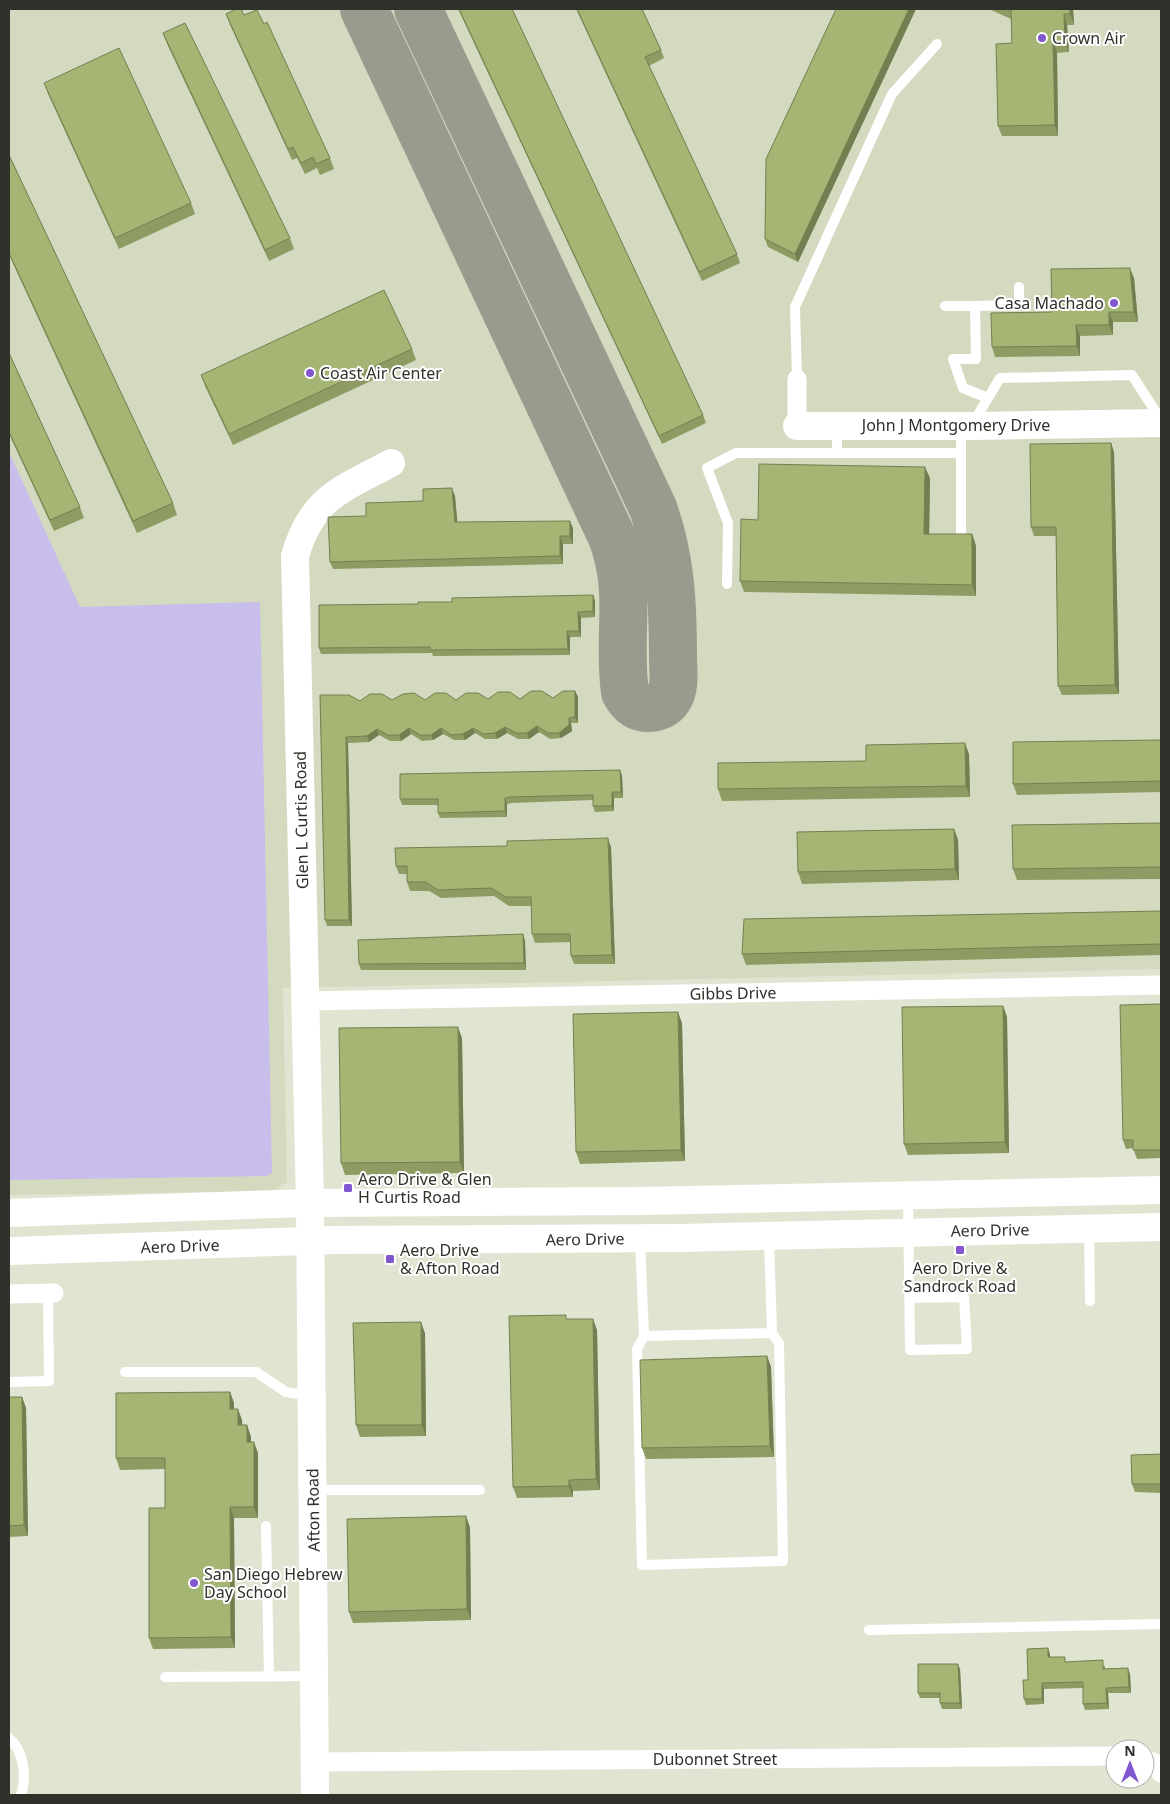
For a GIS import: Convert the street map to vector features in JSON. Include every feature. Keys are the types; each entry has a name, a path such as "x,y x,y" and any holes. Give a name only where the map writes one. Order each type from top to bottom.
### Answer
{"main road":[{"name":"John J Montgomery Drive","path":"797,426 837,426 964,435 1161,422"},
{"name":"Glen L Curtis Road","path":"310,1223 295,556 301,535 314,512 330,496 391,463"},
{"name":"Aero Drive","path":"9,1251 310,1223 631,1202 1161,1190"},
{"name":"Aero Drive","path":"9,1213 310,1223 640,1238 1161,1227"},
{"name":"Afton Road","path":"310,1223 315,1795"}],"street":[{"name":"John J Montgomery Drive","path":"797,379 797,426"},
{"name":"Gibbs Drive","path":"305,1001 1161,985"},
{"path":"9,1294 51,1294"},
{"name":"Dubonnet Street","path":"315,1762 1105,1756"}],"lane":[{"path":"797,379 795,307 892,94 937,44"},
{"path":"945,306 1019,305 1019,287"},
{"path":"975,306 976,359 954,359 963,388 988,398"},
{"path":"961,535 964,435 1000,378 1132,375 1161,422"},
{"path":"837,426 838,453"},
{"path":"727,584 728,523 708,468 736,454 838,453 964,435"},
{"path":"908,1196 910,1350 967,1348 964,1297 910,1298"},
{"path":"1089,1228 1090,1301"},
{"path":"640,1238 644,1336 637,1349 642,1565 783,1562 779,1343 772,1333 769,1236"},
{"path":"9,1382 49,1381 51,1294"},
{"path":"644,1336 772,1333"},
{"path":"125,1372 256,1372 286,1392 312,1396"},
{"path":"312,1490 480,1490"},
{"path":"266,1526 269,1677"},
{"path":"869,1630 1161,1624"},
{"path":"165,1677 314,1676"},
{"path":"9,1738 22,1761 24,1785 21,1795"}],"shaded area":[{"path":"9,9 1161,9 1161,969 283,988 287,1182 272,1191 9,1195"},
{"path":"9,452 80,607 260,602 272,1173 267,1176 9,1180"}],"building":[{"path":"236,9 241,9 244,15 257,10 264,24 267,22 330,158 316,164 313,157 301,163 293,147 288,149 226,14"},
{"path":"459,9 512,9 703,415 659,436"},
{"path":"577,9 642,9 661,50 645,57 737,254 699,272"},
{"path":"836,9 909,9 795,254 765,239 766,159"},
{"path":"1008,9 1070,9 1070,14 1064,14 1065,41 1053,42 1055,125 998,126 996,44 1012,43 1011,10"},
{"path":"185,23 290,238 265,250 163,33"},
{"path":"119,48 191,203 115,238 44,83"},
{"path":"9,155 173,503 133,521 9,253"},
{"path":"1130,268 1134,312 1109,312 1109,325 1076,325 1077,346 992,347 991,313 1052,312 1051,269"},
{"name":"Coast Air Center","path":"384,290 412,349 229,434 201,375"},
{"path":"9,353 80,507 50,520 9,432"},
{"path":"1111,443 1115,685 1058,686 1056,527 1031,527 1030,444"},
{"path":"759,464 925,467 924,534 972,534 972,585 740,581 741,519 758,520"},
{"path":"452,488 455,522 570,521 570,536 560,536 560,556 330,562 328,517 366,516 366,503 423,501 423,489"},
{"path":"593,595 593,611 578,612 579,631 567,631 568,649 430,650 430,647 319,648 319,605 418,604 418,602 452,602 452,598"},
{"path":"531,691 542,691 553,698 563,691 575,691 575,717 569,718 569,725 559,733 548,733 537,726 527,733 516,733 505,727 495,733 483,734 473,728 463,734 451,735 441,728 431,735 420,735 409,728 399,735 388,735 377,729 367,736 346,737 349,920 325,920 320,695 349,695 360,701 370,694 382,694 392,700 403,694 414,693 425,700 435,693 446,693 456,700 466,693 478,693 488,699 498,692 510,692 520,699"},
{"path":"1161,740 1161,781 1013,784 1013,742"},
{"path":"965,743 966,786 718,789 718,763 866,761 866,745"},
{"path":"620,770 621,792 612,792 612,806 593,806 593,795 510,797 505,798 505,811 438,813 438,799 400,799 400,774"},
{"path":"1161,823 1161,867 1013,869 1012,825"},
{"path":"954,829 955,869 798,872 797,832"},
{"path":"608,838 612,955 571,956 570,934 532,934 531,897 506,897 491,888 438,890 426,882 407,882 407,866 396,866 395,848 507,846 507,841"},
{"path":"1161,911 1161,944 742,954 744,919"},
{"path":"523,934 524,963 359,964 358,940"},
{"path":"1161,1004 1161,1150 1133,1150 1133,1140 1123,1140 1120,1005"},
{"path":"1003,1006 1005,1142 904,1144 902,1007"},
{"path":"678,1012 681,1150 576,1152 573,1014"},
{"path":"458,1027 460,1162 341,1163 339,1028"},
{"path":"566,1315 566,1319 593,1319 596,1479 569,1480 569,1486 513,1487 509,1316"},
{"path":"421,1322 422,1425 356,1425 353,1323"},
{"path":"767,1356 770,1446 642,1448 640,1360"},
{"name":"San Diego Hebrew Day School","path":"230,1392 230,1409 238,1409 238,1425 247,1425 247,1442 254,1442 254,1507 230,1507 231,1637 149,1638 149,1508 165,1508 165,1458 116,1458 116,1393"},
{"path":"9,1397 22,1397 24,1525 9,1526"},
{"path":"1161,1454 1161,1484 1132,1484 1131,1455"},
{"path":"466,1516 467,1609 349,1612 347,1519"},
{"path":"1048,1648 1048,1657 1065,1657 1065,1662 1103,1660 1103,1669 1128,1668 1129,1687 1106,1688 1107,1703 1083,1704 1083,1682 1042,1683 1042,1699 1024,1699 1023,1680 1028,1680 1027,1649"},
{"path":"918,1664 958,1664 960,1703 940,1703 940,1693 918,1693"}],"taxiway":[{"path":"364,9 612,537 622,577 625,692 637,705 644,708 657,707 671,695 674,679 670,582 664,545 653,508 418,9"}],"place":[{"name":"Crown Air","path":"1042,38"},
{"name":"Casa Machado","path":"1114,303"},
{"name":"Coast Air Center","path":"310,373"},
{"name":"Aero Drive & Glen H Curtis Road","path":"348,1188"},
{"name":"Aero Drive & Sandrock Road","path":"960,1250"},
{"name":"Aero Drive & Afton Road","path":"390,1259"},
{"name":"San Diego Hebrew Day School","path":"194,1583"}]}
